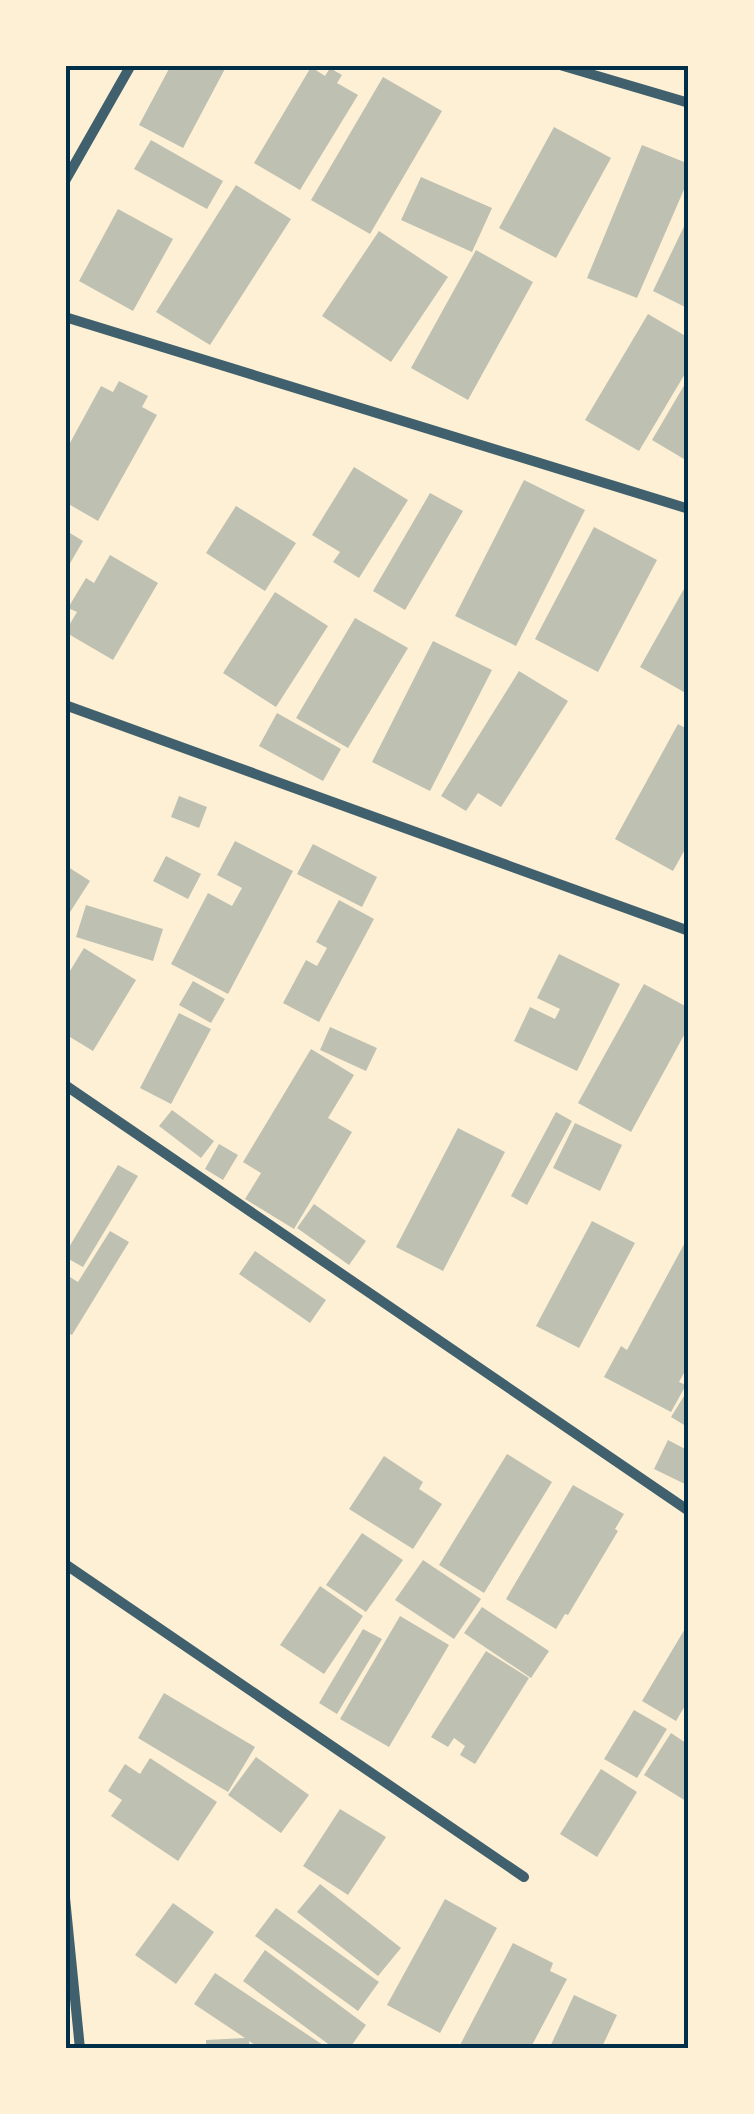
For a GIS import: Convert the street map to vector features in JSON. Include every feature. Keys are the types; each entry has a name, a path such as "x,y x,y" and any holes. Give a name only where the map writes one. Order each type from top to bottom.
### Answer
{"street":[{"path":"65,181 131,65"},
{"path":"560,65 689,103"},
{"path":"601,65 606,78"},
{"path":"65,317 689,509"},
{"path":"65,705 689,931"},
{"path":"65,1084 689,1511"},
{"path":"65,1564 524,1877"},
{"path":"65,1898 80,2049"}],"building":[{"path":"171,65 227,65 183,148 139,125"},
{"path":"311,67 325,76 330,68 342,75 337,83 358,95 300,190 254,163"},
{"path":"383,77 442,111 370,234 311,200"},
{"path":"554,127 611,158 556,258 499,228"},
{"path":"151,140 223,181 207,209 134,169"},
{"path":"642,145 689,164 689,178 637,298 587,278"},
{"path":"421,177 492,208 472,252 401,220"},
{"path":"236,185 291,219 210,345 156,312"},
{"path":"118,209 173,239 133,311 79,281"},
{"path":"689,216 689,309 653,291"},
{"path":"379,231 448,277 391,362 322,316"},
{"path":"476,250 533,282 468,400 411,368"},
{"path":"648,314 689,338 689,367 639,451 585,420"},
{"path":"689,377 689,462 652,440"},
{"path":"119,381 148,396 142,407 157,415 98,521 65,502 65,452 101,386 113,392"},
{"path":"354,467 408,500 359,578 333,562 340,552 312,535"},
{"path":"524,480 585,510 516,646 455,616"},
{"path":"430,493 463,511 405,610 373,591"},
{"path":"236,506 296,543 265,591 206,553"},
{"path":"594,527 657,560 598,672 535,639"},
{"path":"65,530 83,541 65,572"},
{"path":"110,555 158,583 113,660 65,632 77,612 68,608 86,578 94,583"},
{"path":"689,580 689,695 640,667"},
{"path":"275,592 328,626 276,707 223,673"},
{"path":"355,618 408,648 348,748 296,718"},
{"path":"433,641 492,670 430,791 372,762"},
{"path":"519,671 568,701 501,807 478,793 466,811 441,796"},
{"path":"277,713 341,749 323,781 259,746"},
{"path":"678,724 689,730 689,842 673,871 615,839"},
{"path":"179,796 207,807 199,828 171,817"},
{"path":"235,841 293,871 228,994 171,964 208,893 232,906 242,888 217,875"},
{"path":"313,844 377,877 362,907 297,874"},
{"path":"166,856 201,874 188,899 153,881"},
{"path":"65,865 90,881 65,920"},
{"path":"339,900 374,919 319,1022 283,1003 306,960 317,966 327,948 316,942"},
{"path":"86,905 163,929 153,961 76,937"},
{"path":"84,948 136,980 93,1051 65,1034 65,979"},
{"path":"559,954 620,984 577,1071 514,1041 530,1007 555,1019 560,1009 537,998"},
{"path":"193,981 225,999 211,1023 179,1005"},
{"path":"644,984 689,1008 689,1026 631,1132 578,1103"},
{"path":"179,1013 211,1029 171,1104 140,1088"},
{"path":"330,1027 377,1048 366,1071 320,1050"},
{"path":"311,1049 354,1075 328,1118 352,1132 294,1229 245,1199 261,1173 243,1162"},
{"path":"172,1110 214,1141 201,1158 159,1126"},
{"path":"556,1112 572,1121 527,1205 511,1196"},
{"path":"575,1123 622,1145 600,1191 553,1168"},
{"path":"458,1128 505,1152 443,1271 396,1247"},
{"path":"219,1144 238,1155 223,1180 205,1169"},
{"path":"118,1165 138,1176 83,1267 65,1254"},
{"path":"314,1204 366,1241 349,1265 297,1228"},
{"path":"592,1221 635,1243 579,1348 536,1326"},
{"path":"110,1231 129,1242 72,1335 65,1331 65,1274 78,1282"},
{"path":"689,1235 689,1364 679,1382 686,1385 671,1412 604,1377 621,1346 627,1350"},
{"path":"255,1251 326,1300 310,1323 239,1274"},
{"path":"689,1388 689,1428 671,1417"},
{"path":"668,1440 689,1451 689,1486 654,1469"},
{"path":"507,1454 552,1482 484,1593 439,1565"},
{"path":"384,1456 423,1482 419,1489 442,1504 413,1549 349,1509"},
{"path":"573,1485 624,1514 615,1529 618,1531 556,1629 506,1599"},
{"path":"362,1533 403,1560 366,1612 326,1585"},
{"path":"423,1560 481,1599 454,1639 395,1600"},
{"path":"320,1586 363,1616 324,1674 280,1645"},
{"path":"482,1607 549,1651 531,1678 464,1633"},
{"path":"400,1616 449,1645 389,1747 340,1719"},
{"path":"689,1622 689,1699 676,1721 642,1701"},
{"path":"363,1629 382,1639 337,1714 319,1703"},
{"path":"486,1651 529,1678 475,1764 460,1755 465,1746 454,1738 448,1747 431,1737"},
{"path":"164,1693 255,1747 228,1792 138,1738"},
{"path":"634,1710 667,1729 637,1778 604,1759"},
{"path":"671,1733 689,1745 689,1803 644,1775"},
{"path":"256,1757 309,1795 281,1833 228,1795"},
{"path":"150,1758 217,1802 178,1861 111,1816 122,1800 108,1791 125,1764 140,1774"},
{"path":"601,1769 637,1792 597,1857 560,1834"},
{"path":"340,1809 386,1837 348,1895 303,1866"},
{"path":"320,1884 401,1948 378,1976 297,1912"},
{"path":"445,1899 497,1928 440,2033 387,2005"},
{"path":"173,1903 214,1932 176,1984 135,1955"},
{"path":"276,1908 379,1982 358,2011 255,1936"},
{"path":"513,1943 553,1963 550,1971 567,1979 530,2049 458,2049"},
{"path":"265,1950 366,2025 349,2049 335,2049 243,1981"},
{"path":"215,1973 329,2049 261,2049 249,2041 250,2049 206,2049 206,2040 245,2038 194,2004"},
{"path":"574,1995 617,2015 601,2049 549,2049"}]}
